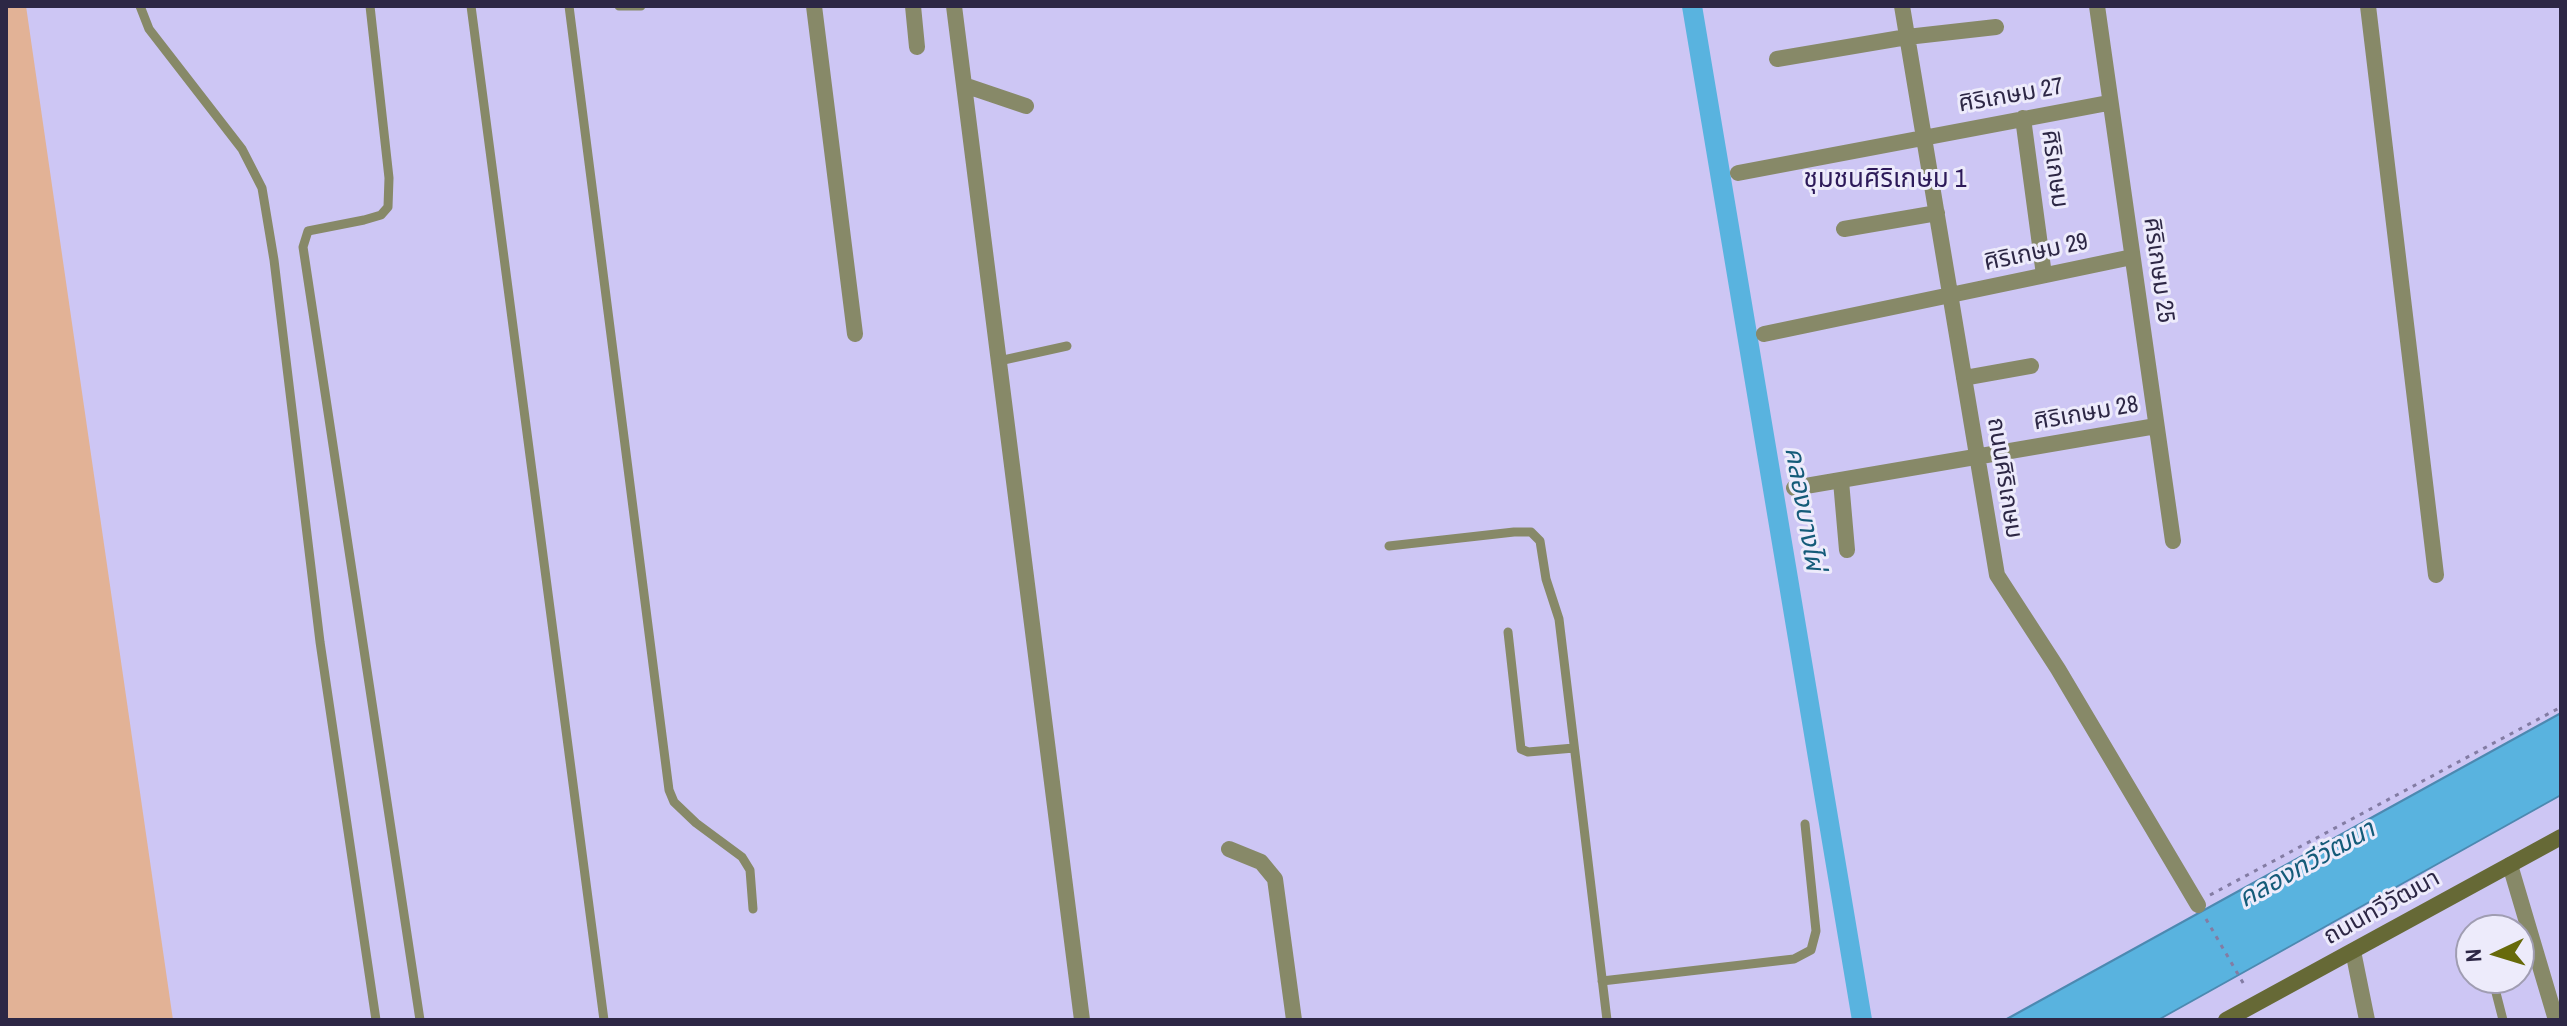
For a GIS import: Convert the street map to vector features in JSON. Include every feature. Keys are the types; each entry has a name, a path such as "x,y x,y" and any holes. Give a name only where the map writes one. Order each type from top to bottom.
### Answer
{"main road":[{"name":"ถนนทวีวัฒนา","path":"2226,1020 2561,837"}],"street":[{"path":"814,6 855,334"},
{"path":"913,6 917,47"},
{"path":"954,6 1082,1020"},
{"name":"ถนนศิริเกษม","path":"1902,6 1997,575 2058,669 2197,904"},
{"name":"ศิริเกษม 25","path":"2097,6 2108,103 2173,541"},
{"path":"2368,6 2436,575"},
{"path":"1777,59 1907,37 1996,27"},
{"path":"964,85 1026,106"},
{"name":"ศิริเกษม 27","path":"1738,173 2108,103"},
{"name":"ศิริเกษม","path":"2023,118 2044,275"},
{"path":"1844,229 1937,213"},
{"name":"ศิริเกษม 29","path":"1764,334 2132,257"},
{"path":"1964,378 2031,366"},
{"name":"ศิริเกษม 28","path":"1794,488 2156,426"},
{"path":"1841,481 1847,550"},
{"path":"1229,849 1261,862 1275,879 1294,1020"},
{"path":"2510,865 2556,1020"},
{"path":"2353,951 2367,1020"}],"lane":[{"path":"140,6 149,29 242,149 262,188 274,260 320,642 376,1020"},
{"path":"370,6 389,178 388,207 381,215 308,231 303,247 420,1020"},
{"path":"471,6 604,1020"},
{"path":"569,6 669,790 674,802 696,823 742,857 750,870 753,909"},
{"path":"619,6 641,6"},
{"path":"999,361 1067,346"},
{"path":"1389,546 1514,532 1537,535 1559,619 1607,1020"},
{"path":"1508,632 1521,749 1528,752 1574,748"},
{"path":"1602,981 1794,959 1811,950 1816,931 1805,824"},
{"path":"2496,994 2503,1020"}],"path":[{"path":"2246,990 2197,904 2561,707"}],"shaded area":[{"path":"6,6 26,6 173,1020 6,1020"}],"water":[{"name":"คลองทวีวัฒนา","path":"2561,713 2561,795 2158,1020 2005,1020"}],"waterway":[{"name":"คลองบางไผ่","path":"1692,6 1862,1020"}],"district":[{"name":"ชุมชนศิริเกษม 1","path":"1885,180"}]}
